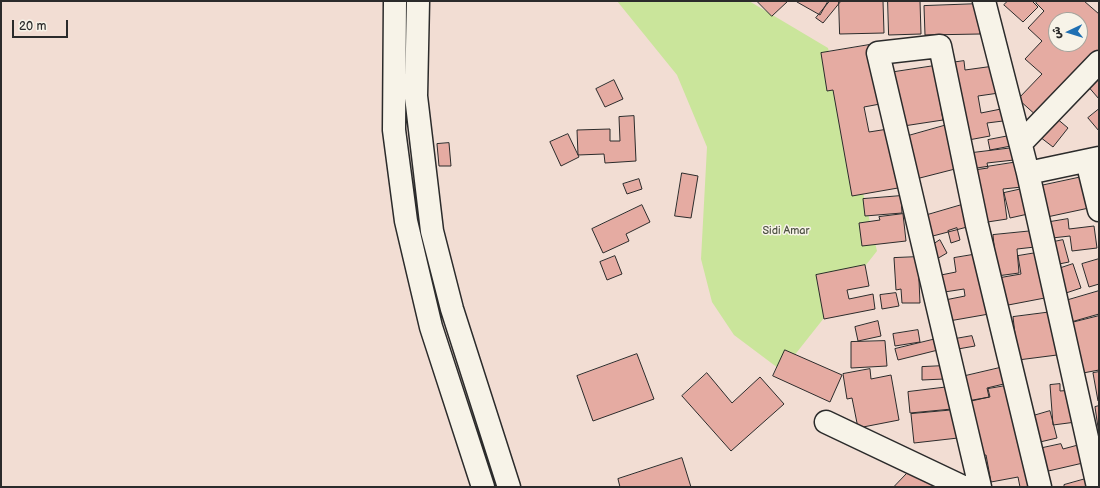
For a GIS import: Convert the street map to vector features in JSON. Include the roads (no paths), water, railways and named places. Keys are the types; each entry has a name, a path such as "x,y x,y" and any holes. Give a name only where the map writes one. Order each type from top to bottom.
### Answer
{"main road":[{"path":"395,1 394,130 406,221 431,327 483,487"},
{"path":"418,1 416,96 432,231 452,310 508,487"},
{"path":"984,1 1021,143 1098,487"},
{"path":"980,487 878,53 940,46 977,225 1040,487"},
{"path":"1021,143 1099,62"},
{"path":"1028,173 1093,160 1099,210"},
{"path":"826,422 963,487"}],"park label":[{"name":"Sidi Amar","path":"786,231"}]}
